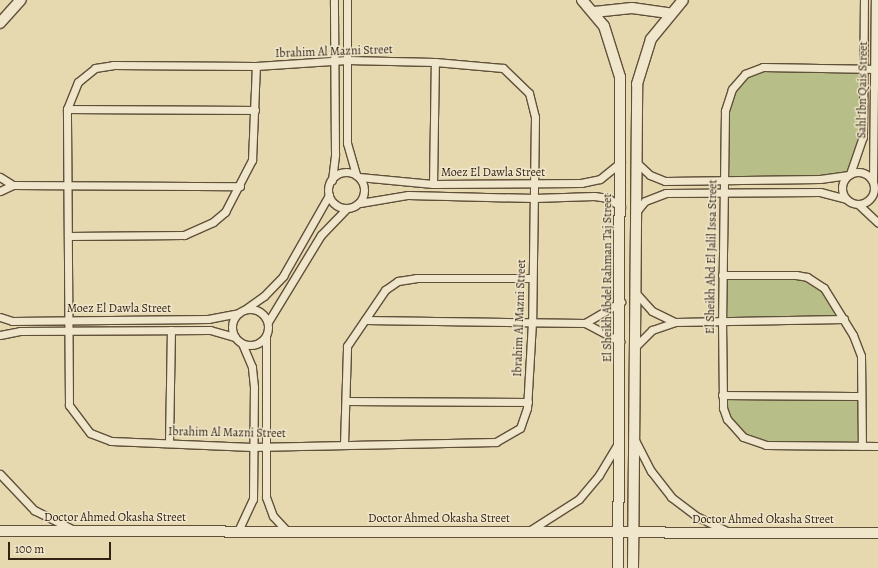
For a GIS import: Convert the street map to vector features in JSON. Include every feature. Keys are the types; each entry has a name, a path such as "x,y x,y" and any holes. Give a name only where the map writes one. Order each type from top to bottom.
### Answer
{"street":[{"path":"2,19 21,0"},
{"path":"334,0 333,61 335,154 329,195 336,205 347,208"},
{"path":"287,531 273,516 266,497 266,337 268,322 321,235 347,208 360,202 364,188 357,176 347,143 347,0"},
{"name":"El Sheikh Abdel Rahman Taj Street","path":"582,0 594,12 604,26 617,59 622,162 618,568"},
{"path":"633,568 636,162 640,68 651,39 669,13 682,0"},
{"name":"Sahl Ibn Qais Street","path":"849,174 857,163 863,137 864,0"},
{"name":"Sahl Ibn Qais Street","path":"875,0 875,186"},
{"path":"594,12 632,8 669,13"},
{"name":"Ibrahim Al Mazni Street","path":"347,60 435,62 503,68 522,82 534,105 532,322 528,402 520,428 496,442 252,447 110,442 81,426 69,405 68,320 67,109 78,82 86,73 103,66 256,66 347,60"},
{"path":"434,184 435,62"},
{"path":"68,236 184,235 213,222 225,212 240,186 252,160 256,66"},
{"name":"El Sheikh Abd El Jalil Issa Street","path":"876,69 763,67 745,74 732,89 725,111 722,276 722,395 731,424 754,442 878,446"},
{"path":"67,109 255,110"},
{"path":"622,162 636,162 650,175 661,180 724,181 820,179 863,172 875,186 871,198 859,204"},
{"name":"Moez El Dawla Street","path":"357,176 434,184 534,184 591,182 622,162"},
{"path":"332,180 340,173 357,176"},
{"path":"846,199 842,186 849,174"},
{"path":"0,177 13,185"},
{"path":"0,191 13,185 240,186"},
{"path":"636,213 645,201 658,194 820,192 859,204 878,223"},
{"name":"Moez El Dawla Street","path":"0,317 68,320 208,319 241,312 264,296 283,276 329,195"},
{"name":"Moez El Dawla Street","path":"360,202 408,195 534,198 594,196 608,198 621,207"},
{"path":"722,276 807,277 824,288 844,319 861,356 862,446"},
{"path":"344,444 348,346 385,290 398,281 532,278"},
{"path":"635,292 652,311 675,322"},
{"path":"585,323 620,302"},
{"path":"238,531 253,499 253,376 242,344 234,337 232,327 241,312 261,313 268,322"},
{"path":"635,347 652,330 675,322 844,319"},
{"path":"365,320 585,323 620,342"},
{"path":"169,444 171,330"},
{"name":"Moez El Dawla Street","path":"0,335 20,331 210,330 234,337"},
{"path":"242,344 254,346 266,337"},
{"path":"722,395 861,396"},
{"path":"346,401 528,402"},
{"path":"634,437 651,471 672,497 698,517 731,533"},
{"path":"527,532 554,518 579,499 599,475 620,440"},
{"path":"0,474 34,510 80,532"},
{"name":"Doctor Ahmed Okasha Street","path":"0,531 878,533"}],"green space":[{"path":"754,69 864,69 863,137 849,175 724,181 725,111 732,89"},
{"path":"722,275 796,275 816,281 844,319 722,320"},
{"path":"722,395 861,396 862,446 766,445 734,429"}]}
